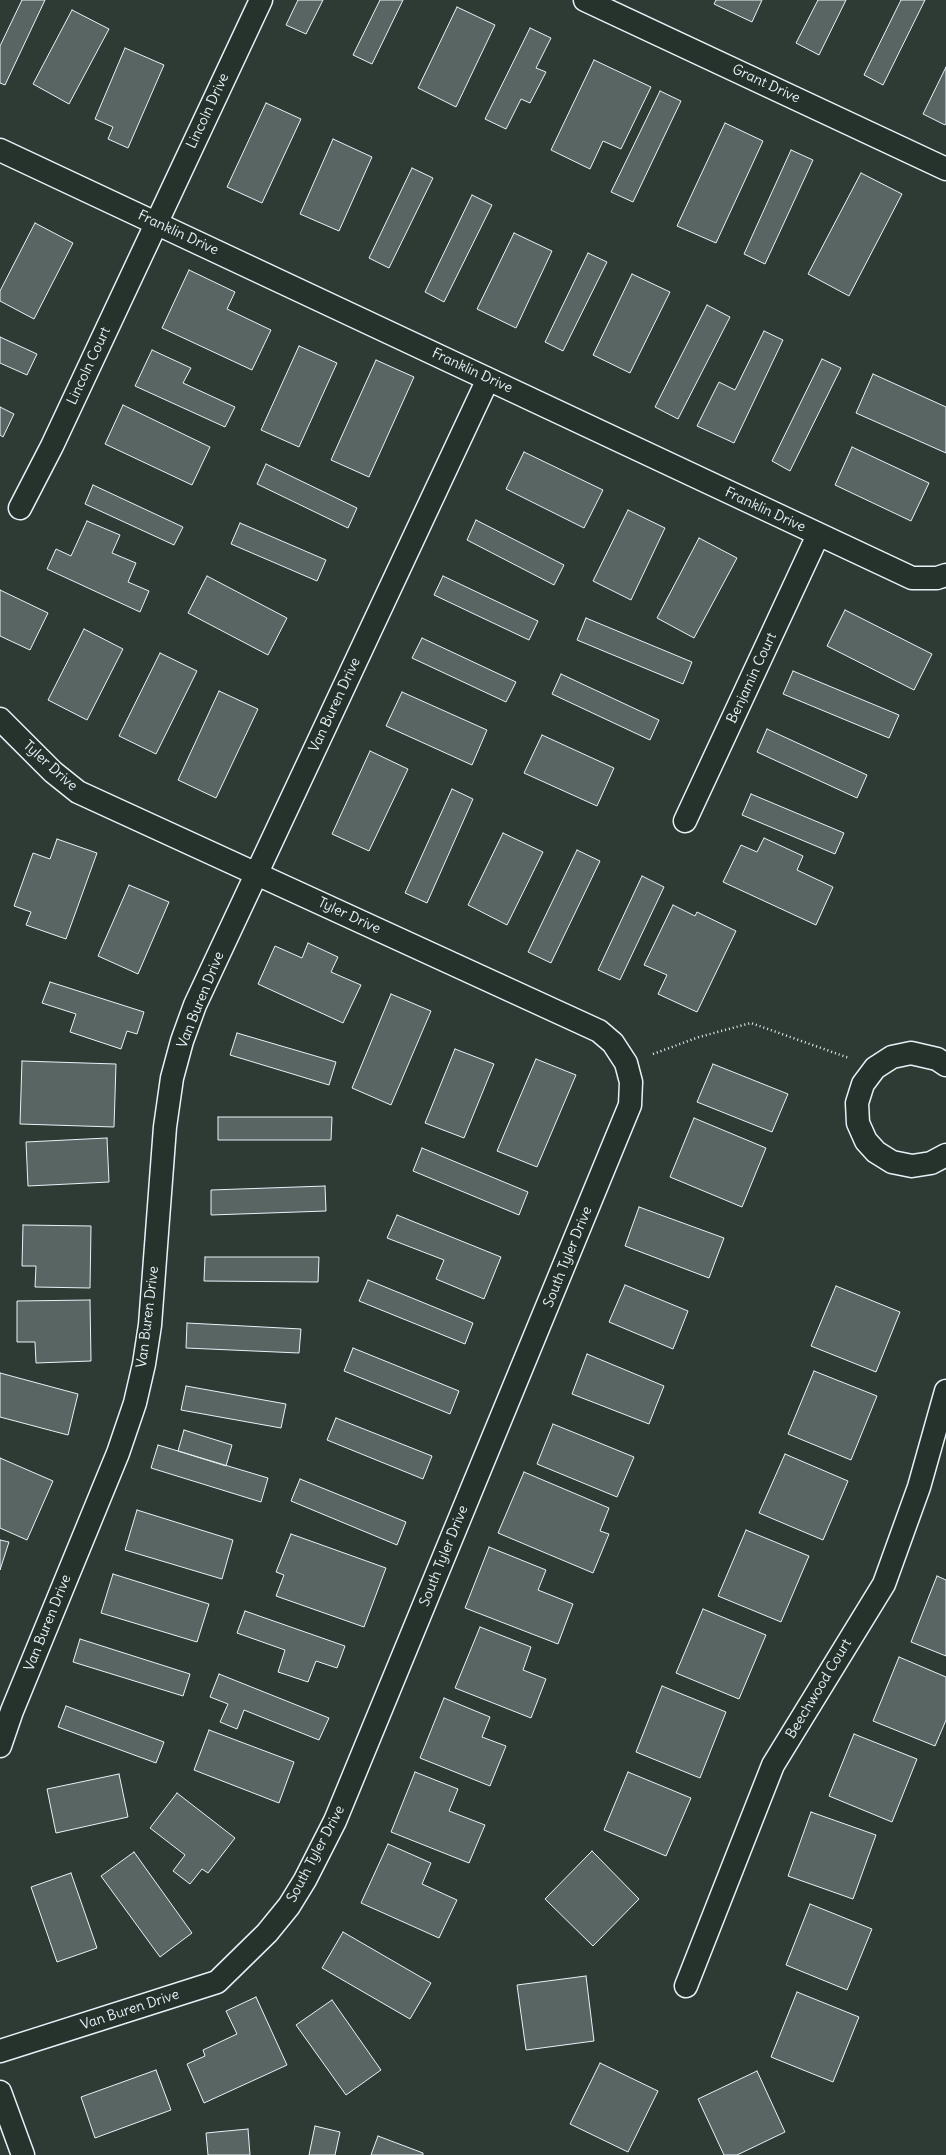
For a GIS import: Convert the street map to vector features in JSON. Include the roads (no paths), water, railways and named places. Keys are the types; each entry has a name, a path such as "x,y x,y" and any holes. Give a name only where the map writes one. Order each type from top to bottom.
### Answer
{"street":[{"name":"Lincoln Drive","path":"156,223 261,0"},
{"name":"Grant Drive","path":"585,0 946,169"},
{"name":"Franklin Drive","path":"0,150 912,578 937,578 946,575"},
{"name":"Lincoln Court","path":"20,508 52,446 156,223"},
{"name":"Van Buren Drive","path":"0,1746 12,1711 118,1452 135,1403 144,1364 150,1325 165,1127 172,1078 182,1041 195,1006 256,874 488,379"},
{"name":"Benjamin Court","path":"685,820 818,535"},
{"name":"Tyler Drive","path":"0,719 53,772 78,792 599,1031 614,1043 626,1063 631,1082 630,1105 613,1147"},
{"path":"946,1065 937,1059 911,1053 892,1057 875,1068 863,1084 857,1103 858,1123 866,1141 876,1152 892,1162 912,1166 931,1163 946,1155"},
{"name":"South Tyler Drive","path":"249,1951 267,1933 289,1906 305,1880 335,1821 613,1147"},
{"name":"Beechwood Court","path":"686,1986 773,1765 884,1584 919,1487 946,1391"},
{"name":"Van Buren Drive","path":"0,2051 217,1982 249,1951"},
{"path":"0,2092 23,2155"}]}
